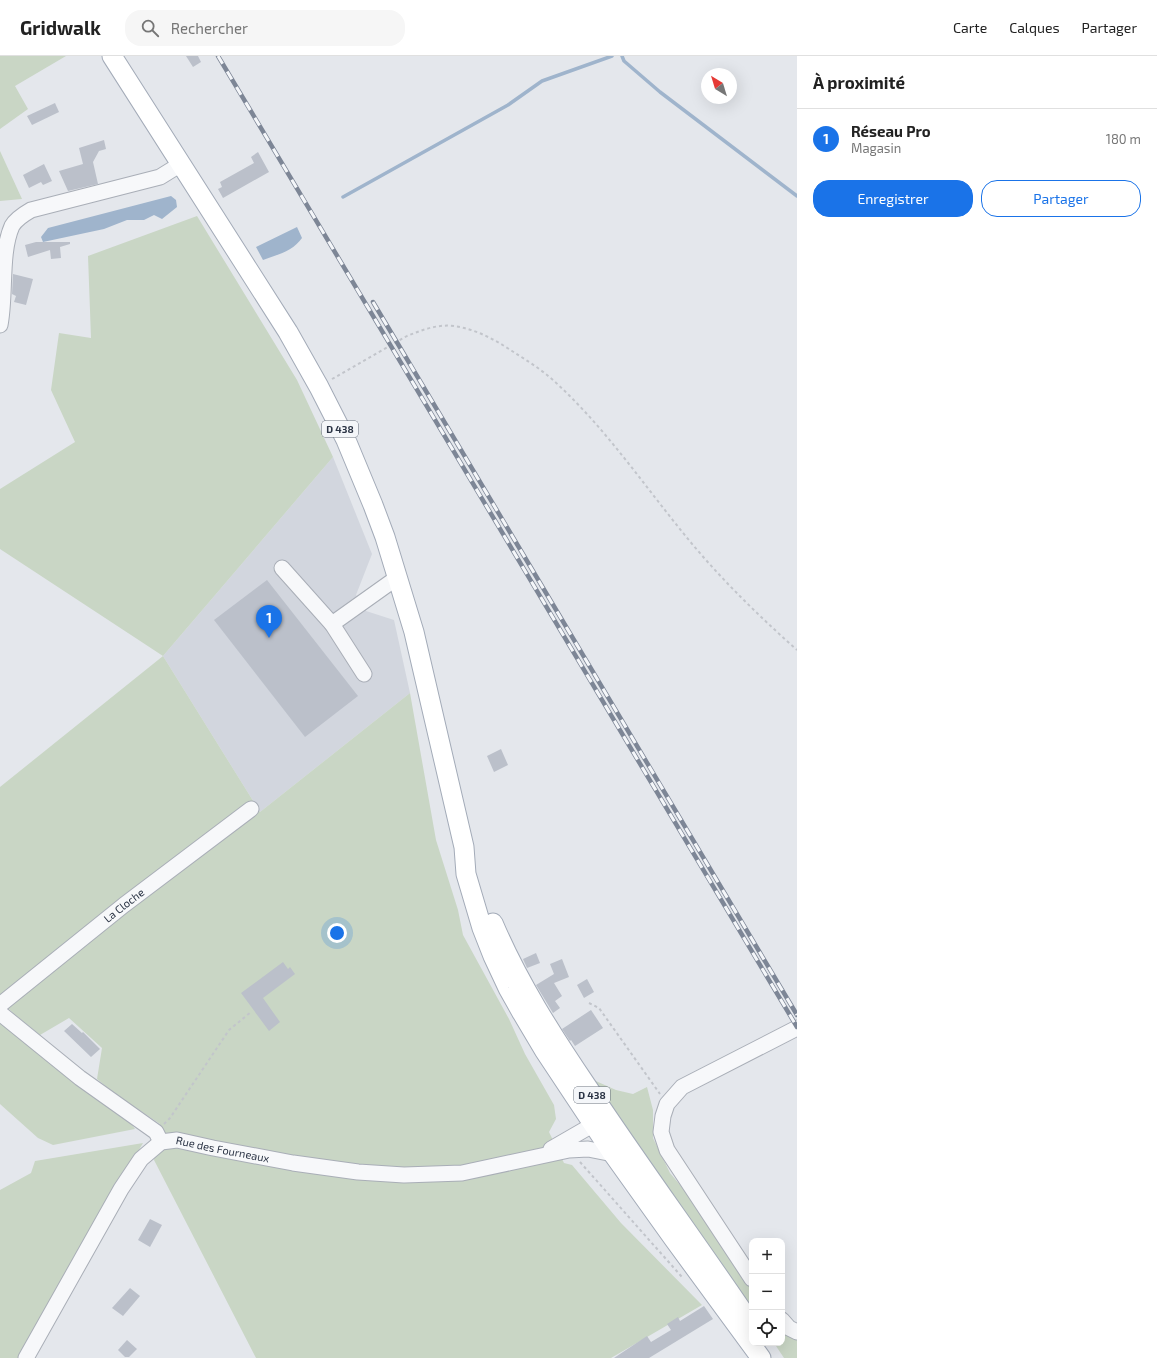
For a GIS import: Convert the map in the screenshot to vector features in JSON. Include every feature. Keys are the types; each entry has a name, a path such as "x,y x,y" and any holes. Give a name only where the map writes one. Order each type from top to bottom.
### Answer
{"main road":[{"name":"D 438","path":"112,56 274,309 319,387 346,440 359,470 383,531 421,656 464,847 466,874 482,928 499,968 526,1019 593,1125 673,1238 762,1358"},
{"name":"D 438","path":"464,847 475,870 500,938 524,986 559,1044 606,1116 749,1320"},
{"path":"766,1346 775,1358"}],"street":[{"path":"0,325 5,253 8,236 13,225 21,216 31,210 44,206 160,177 181,164"},
{"path":"282,568 332,624 364,674"},
{"path":"332,624 398,577"},
{"name":"La Cloche","path":"0,1005 124,905 251,809"},
{"path":"0,1013 80,1078 158,1137"},
{"path":"749,1275 667,1150 662,1132 662,1116 667,1104 682,1087 797,1028"},
{"path":"538,1157 593,1125 601,1123 610,1128 693,1247 718,1274"},
{"name":"Rue des Fourneaux","path":"26,1358 121,1189 158,1137 293,1163 358,1172 404,1175 462,1173 569,1150 588,1149 613,1154"},
{"path":"785,1323 789,1328 797,1332"}],"path":[{"path":"319,387 407,336 435,326 453,326 468,329 486,336 532,364 553,380 570,396 594,422 724,582 797,650"},
{"path":"589,1003 599,1008 667,1104"},
{"path":"158,1137 229,1030 251,1012"},
{"path":"569,1150 683,1279"}],"shaded area":[{"path":"333,457 372,554 356,595 366,611 394,620 410,693 260,812 163,656"}],"green space":[{"path":"0,56 66,56 15,86 28,109 0,129"},
{"path":"0,151 22,199 0,201"},
{"path":"197,216 297,380 333,457 163,656 0,549 0,489 75,442 51,390 59,333 91,338 88,256"},
{"path":"163,656 260,812 410,693 436,840 458,910 463,935 509,1019 525,1054 554,1105 556,1119 549,1132 564,1163 572,1165 621,1223 702,1305 611,1358 256,1358 154,1160 160,1124 114,1093 97,1079 102,1048 69,1018 40,1035 14,1014 0,1000 0,787"},
{"path":"0,1019 128,1119 135,1129 53,1145 38,1138 0,1104"},
{"path":"589,1078 616,1090 633,1094 647,1087 653,1110 653,1138 670,1173 691,1198 749,1285 749,1307"},
{"path":"143,1143 18,1358 0,1358 0,1190 31,1173 35,1161"},
{"path":"785,1332 797,1340 797,1358 784,1358 776,1346 785,1346"}],"water":[{"path":"171,196 176,200 177,207 162,219 154,215 144,220 127,220 104,229 43,242 41,237 48,228"},
{"path":"297,227 302,238 294,246 284,252 263,260 256,247"}],"building":[{"path":"186,56 198,56 201,62 193,67"},
{"path":"55,103 59,112 32,125 27,116"},
{"path":"104,140 106,149 99,151 93,162 98,184 68,191 59,171 83,164 79,148"},
{"path":"258,152 269,172 223,198 218,189 222,187 220,182 254,163 251,157"},
{"path":"44,164 52,181 43,185 41,182 29,188 23,175"},
{"path":"36,242 70,242 70,244 60,247 61,258 51,259 50,250 28,257 25,245"},
{"path":"13,274 33,279 26,305 14,302 16,296 12,294"},
{"path":"267,580 358,696 305,737 214,620"},
{"path":"501,749 508,765 494,772 487,756"},
{"path":"536,953 540,963 527,968 523,959"},
{"path":"562,959 569,977 554,983 562,996 555,1001 560,1008 553,1013 536,985 554,974 550,964"},
{"path":"283,962 288,969 290,967 295,974 263,998 280,1022 269,1031 241,993"},
{"path":"587,979 594,992 584,998 577,985"},
{"path":"591,1010 603,1028 575,1046 562,1029"},
{"path":"72,1024 82,1033 83,1032 100,1049 91,1057 64,1031"},
{"path":"150,1219 162,1225 150,1247 138,1240"},
{"path":"130,1288 140,1296 123,1316 112,1308"},
{"path":"704,1306 713,1319 649,1358 614,1358 647,1336 651,1342 671,1330 667,1324 678,1317 680,1321"},
{"path":"127,1340 137,1349 129,1357 125,1357 118,1350"}],"waterway":[{"path":"343,197 508,105 542,81 612,56"},
{"path":"622,56 624,61 660,92 797,196"}],"railway":[{"path":"218,56 797,1027"},
{"path":"373,302 797,1015"}],"place":[{"name":"Réseau Pro","path":"269,638"}]}
